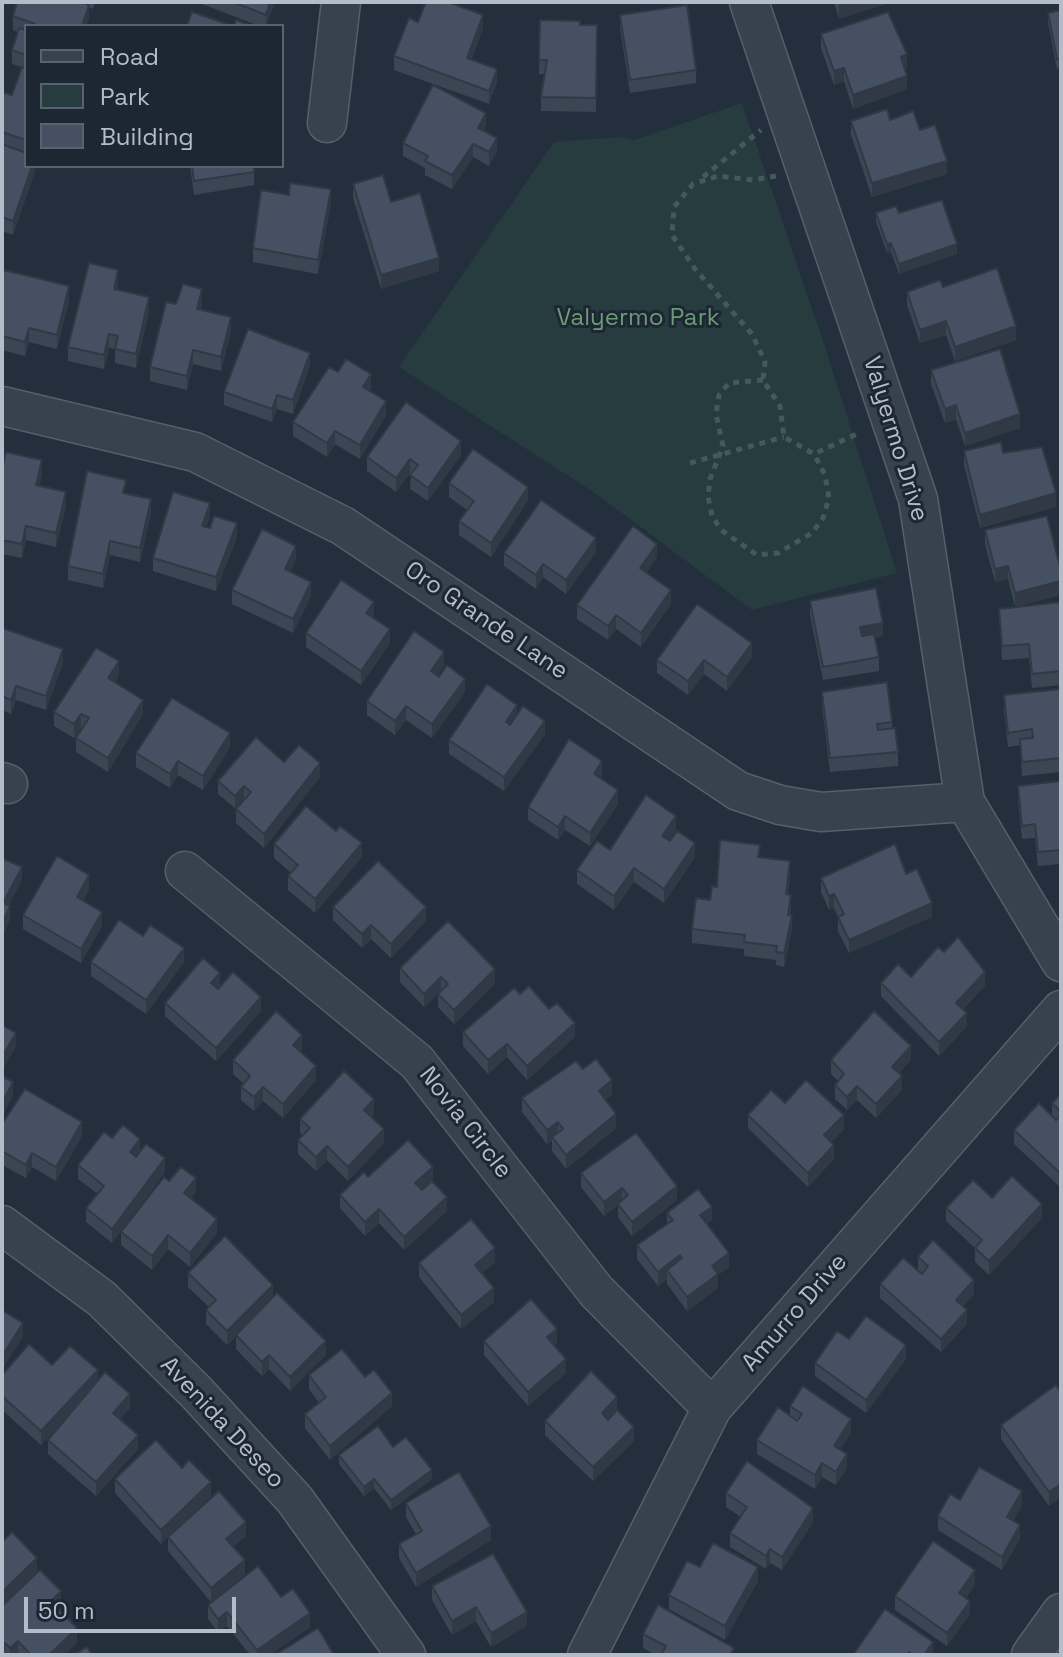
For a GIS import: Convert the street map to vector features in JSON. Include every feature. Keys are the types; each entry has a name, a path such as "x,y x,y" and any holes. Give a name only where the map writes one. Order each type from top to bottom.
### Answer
{"street":[{"path":"327,123 341,2"},
{"name":"Valyermo Drive","path":"749,2 918,499 965,802 1061,962"},
{"name":"Oro Grande Lane","path":"2,406 195,452 343,526 738,791 780,805 821,812 965,802"},
{"name":"Novia Circle","path":"185,871 417,1062 596,1291 712,1408"},
{"name":"Amurro Drive","path":"587,1655 712,1408 1061,1010"},
{"name":"Avenida Deseo","path":"2,1225 102,1299 196,1392 295,1500 406,1655"},
{"path":"1031,1655 1061,1613"}],"path":[{"path":"784,437 780,406 763,380 765,362 752,334 695,269 672,235 674,207 693,184 741,143 787,113"},
{"path":"693,184 718,176 764,180 804,164"},
{"path":"690,463 722,452 784,437 814,454 828,489 823,518 795,546 757,555 721,530 712,516 710,479 722,452 716,414 719,395 729,383 763,380"},
{"path":"814,454 891,417"}],"green space":[{"name":"Valyermo Park","path":"742,103 897,573 752,610 598,495 399,367 554,142 620,137 634,140"}],"building":[{"path":"17,2 82,2 89,5 83,24 35,24 13,16"},
{"path":"233,2 270,2 266,15"},
{"path":"426,2 448,2 483,15 467,58 497,69 489,91 394,56 409,18 418,22"},
{"path":"687,5 696,70 630,80 620,15"},
{"path":"1061,10 1061,59 1057,59 1048,13"},
{"path":"192,12 227,24 188,24"},
{"path":"888,12 907,54 901,57 907,76 853,95 844,68 834,71 821,34"},
{"path":"540,20 580,21 580,25 597,25 596,98 541,97 547,60 539,60"},
{"path":"19,28 24,29 24,54 12,50"},
{"path":"22,67 24,139 2,132 2,92 12,95"},
{"path":"433,85 486,113 478,128 497,138 489,152 473,144 452,175 425,161 428,156 403,143"},
{"path":"887,109 890,120 913,111 920,130 935,125 947,161 872,183 851,121"},
{"path":"2,144 24,152 24,168 31,168 13,221 2,217"},
{"path":"192,168 254,168 254,172 194,181"},
{"path":"383,175 391,202 420,193 439,258 381,275 353,184"},
{"path":"290,183 331,189 318,260 253,248 261,190 289,195"},
{"path":"942,200 957,244 899,264 891,243 887,244 876,213 896,206 899,213"},
{"path":"89,263 118,270 114,289 149,297 136,354 115,349 118,336 109,334 104,355 68,347"},
{"path":"997,268 1016,326 955,347 946,321 920,330 907,292 940,280 943,287"},
{"path":"4,270 69,286 57,335 29,328 25,342 2,336"},
{"path":"183,284 202,289 197,309 231,317 221,357 193,350 187,376 150,367 166,302 176,304"},
{"path":"248,329 310,353 293,400 277,395 272,409 224,392"},
{"path":"1000,349 1020,414 965,433 956,405 945,409 931,370"},
{"path":"346,359 371,374 363,387 386,401 360,445 335,431 327,443 293,422 329,367 338,372"},
{"path":"406,402 461,441 428,488 410,475 418,465 410,459 396,478 367,457"},
{"path":"1001,442 1003,453 1042,447 1056,493 980,515 964,451"},
{"path":"473,449 528,487 491,543 459,521 474,501 449,483"},
{"path":"6,452 42,460 36,485 66,492 56,533 26,526 22,544 2,540 2,469"},
{"path":"87,471 126,480 123,493 151,499 140,548 110,541 103,574 68,566"},
{"path":"173,492 210,503 202,526 210,528 214,516 237,523 216,577 153,558"},
{"path":"541,500 596,538 566,580 543,564 536,575 504,553"},
{"path":"1047,516 1061,581 1015,593 1008,566 995,569 985,530"},
{"path":"633,526 657,544 640,568 671,590 641,633 616,615 608,626 577,605"},
{"path":"262,529 296,546 285,569 311,582 293,619 232,590"},
{"path":"341,580 374,602 366,613 390,629 361,671 306,633"},
{"path":"876,588 883,623 860,627 862,636 874,634 879,657 823,667 810,601"},
{"path":"1061,602 1061,671 1032,674 1029,644 1002,646 999,609"},
{"path":"697,604 752,643 727,677 704,660 688,681 657,660"},
{"path":"2,628 63,649 46,696 16,686 11,700 2,696"},
{"path":"414,631 444,652 431,671 439,677 447,665 465,679 432,724 406,706 395,721 367,701"},
{"path":"96,648 119,661 108,678 143,700 108,758 76,738 89,718 81,714 74,724 54,712"},
{"path":"887,682 892,722 877,724 878,730 895,728 898,752 830,758 822,692"},
{"path":"487,684 517,705 506,722 510,725 523,706 545,721 504,777 449,740"},
{"path":"1061,689 1061,758 1022,762 1020,739 1033,738 1032,729 1008,733 1004,695"},
{"path":"172,698 230,733 203,776 178,761 170,774 136,753"},
{"path":"256,737 284,762 299,745 320,763 264,834 236,809 251,792 244,786 235,796 218,781"},
{"path":"569,739 602,761 594,774 618,790 590,833 565,816 558,827 528,807"},
{"path":"1061,781 1061,850 1038,852 1035,824 1022,826 1018,786"},
{"path":"646,795 676,816 662,836 670,841 677,831 695,843 664,889 634,868 614,896 577,870 597,841 610,850"},
{"path":"306,806 336,831 340,826 362,843 315,899 288,876 298,865 274,844"},
{"path":"720,840 760,845 758,857 790,861 786,894 791,895 788,915 792,915 784,953 776,952 777,946 744,942 745,935 692,929 696,898 710,900 712,886 717,887"},
{"path":"895,844 906,874 917,869 932,903 849,940 838,917 844,914 834,894 829,896 821,878"},
{"path":"57,856 89,875 77,897 102,912 81,949 23,915"},
{"path":"2,858 22,867 3,903 10,906 2,924"},
{"path":"378,861 426,907 391,944 371,925 362,934 333,907"},
{"path":"119,920 143,936 150,925 184,948 146,1000 91,962"},
{"path":"448,921 495,969 454,1010 438,994 448,984 441,977 424,994 400,968"},
{"path":"958,937 985,972 956,1003 967,1013 939,1042 881,983 898,964 911,977 938,947 944,952"},
{"path":"203,958 220,973 211,983 218,989 233,972 261,997 216,1048 165,1003"},
{"path":"529,986 549,1009 557,1003 575,1023 527,1066 507,1044 488,1060 463,1032 514,988 520,994"},
{"path":"276,1011 302,1035 293,1045 316,1066 283,1104 263,1087 254,1097 241,1087 250,1076 233,1060"},
{"path":"874,1011 911,1046 892,1067 902,1076 876,1104 857,1086 847,1097 835,1085 844,1074 831,1060"},
{"path":"2,1025 16,1033 2,1057"},
{"path":"596,1059 612,1080 599,1091 616,1114 566,1155 552,1137 563,1129 558,1122 547,1130 522,1098 576,1061 583,1069"},
{"path":"344,1071 374,1099 364,1110 384,1129 348,1167 327,1146 316,1157 298,1140 310,1128 300,1119"},
{"path":"2,1076 13,1082 2,1103"},
{"path":"806,1080 844,1115 824,1135 834,1145 808,1173 748,1115 771,1090 785,1103"},
{"path":"25,1089 82,1122 56,1167 32,1153 26,1165 2,1151 2,1124"},
{"path":"1061,1094 1061,1112 1052,1103"},
{"path":"1039,1103 1056,1120 1061,1115 1061,1174 1014,1130"},
{"path":"123,1125 140,1139 130,1152 136,1157 146,1144 165,1158 112,1229 86,1208 104,1186 78,1165 104,1132 112,1138"},
{"path":"636,1133 677,1186 632,1222 618,1204 628,1195 622,1188 604,1202 581,1173"},
{"path":"408,1140 433,1167 415,1183 422,1190 432,1181 447,1197 404,1237 379,1209 365,1222 340,1195 364,1172 368,1177"},
{"path":"181,1167 196,1178 184,1193 217,1219 190,1253 168,1235 152,1256 121,1232 164,1177 169,1181"},
{"path":"1012,1176 1042,1204 989,1261 975,1248 982,1240 946,1208 973,1180 992,1198"},
{"path":"698,1189 712,1207 700,1215 729,1253 712,1266 718,1274 687,1297 667,1270 682,1258 680,1255 658,1272 637,1245 673,1220 667,1213"},
{"path":"471,1219 495,1248 475,1265 494,1288 461,1315 419,1263"},
{"path":"225,1236 273,1285 227,1331 206,1310 216,1300 188,1273"},
{"path":"933,1240 974,1280 956,1300 967,1310 941,1339 880,1284 903,1258 922,1274 928,1266 918,1257"},
{"path":"277,1293 326,1341 290,1377 269,1355 262,1362 236,1335"},
{"path":"531,1299 557,1329 547,1337 566,1359 528,1392 484,1341"},
{"path":"2,1310 23,1323 2,1356"},
{"path":"866,1316 906,1345 866,1400 815,1363 837,1331 849,1339"},
{"path":"29,1344 52,1365 70,1346 98,1370 41,1431 2,1396 2,1375"},
{"path":"342,1349 365,1377 374,1370 392,1393 330,1446 305,1414 326,1397 309,1375"},
{"path":"591,1371 617,1397 602,1413 608,1420 617,1410 634,1427 593,1467 545,1421"},
{"path":"105,1372 130,1394 113,1413 138,1435 96,1482 48,1440"},
{"path":"1056,1385 1061,1392 1061,1484 1049,1492 1001,1425"},
{"path":"803,1386 851,1419 834,1446 847,1454 836,1472 822,1463 815,1475 757,1440 778,1407 797,1421 802,1414 790,1406"},
{"path":"378,1426 393,1447 406,1437 432,1470 391,1500 374,1479 364,1487 339,1455"},
{"path":"156,1440 182,1468 189,1460 211,1482 161,1530 115,1479"},
{"path":"747,1461 813,1508 782,1557 770,1549 766,1556 730,1533 747,1507 726,1493"},
{"path":"979,1467 1022,1491 1007,1517 1020,1525 1002,1557 938,1516 950,1494 960,1500"},
{"path":"459,1472 491,1526 416,1573 399,1544 422,1531 406,1503"},
{"path":"219,1491 246,1522 226,1539 245,1560 211,1588 168,1537"},
{"path":"12,1532 37,1558 2,1592 2,1542"},
{"path":"933,1541 975,1570 959,1593 970,1601 947,1633 895,1596"},
{"path":"713,1543 758,1567 725,1626 669,1595 687,1561 700,1567"},
{"path":"493,1554 527,1612 491,1633 476,1607 452,1621 432,1586"},
{"path":"258,1566 281,1597 293,1589 310,1613 257,1650 227,1612 218,1619 208,1605"},
{"path":"40,1570 61,1591 51,1601 77,1628 49,1655 31,1655 18,1641 10,1648 5,1643 2,1645 2,1606"},
{"path":"658,1605 734,1648 730,1655 661,1655 666,1646 643,1634"},
{"path":"885,1609 933,1642 924,1655 909,1652 907,1655 853,1655"},
{"path":"318,1628 334,1655 275,1655"},
{"path":"87,1647 92,1655 74,1655"}]}
